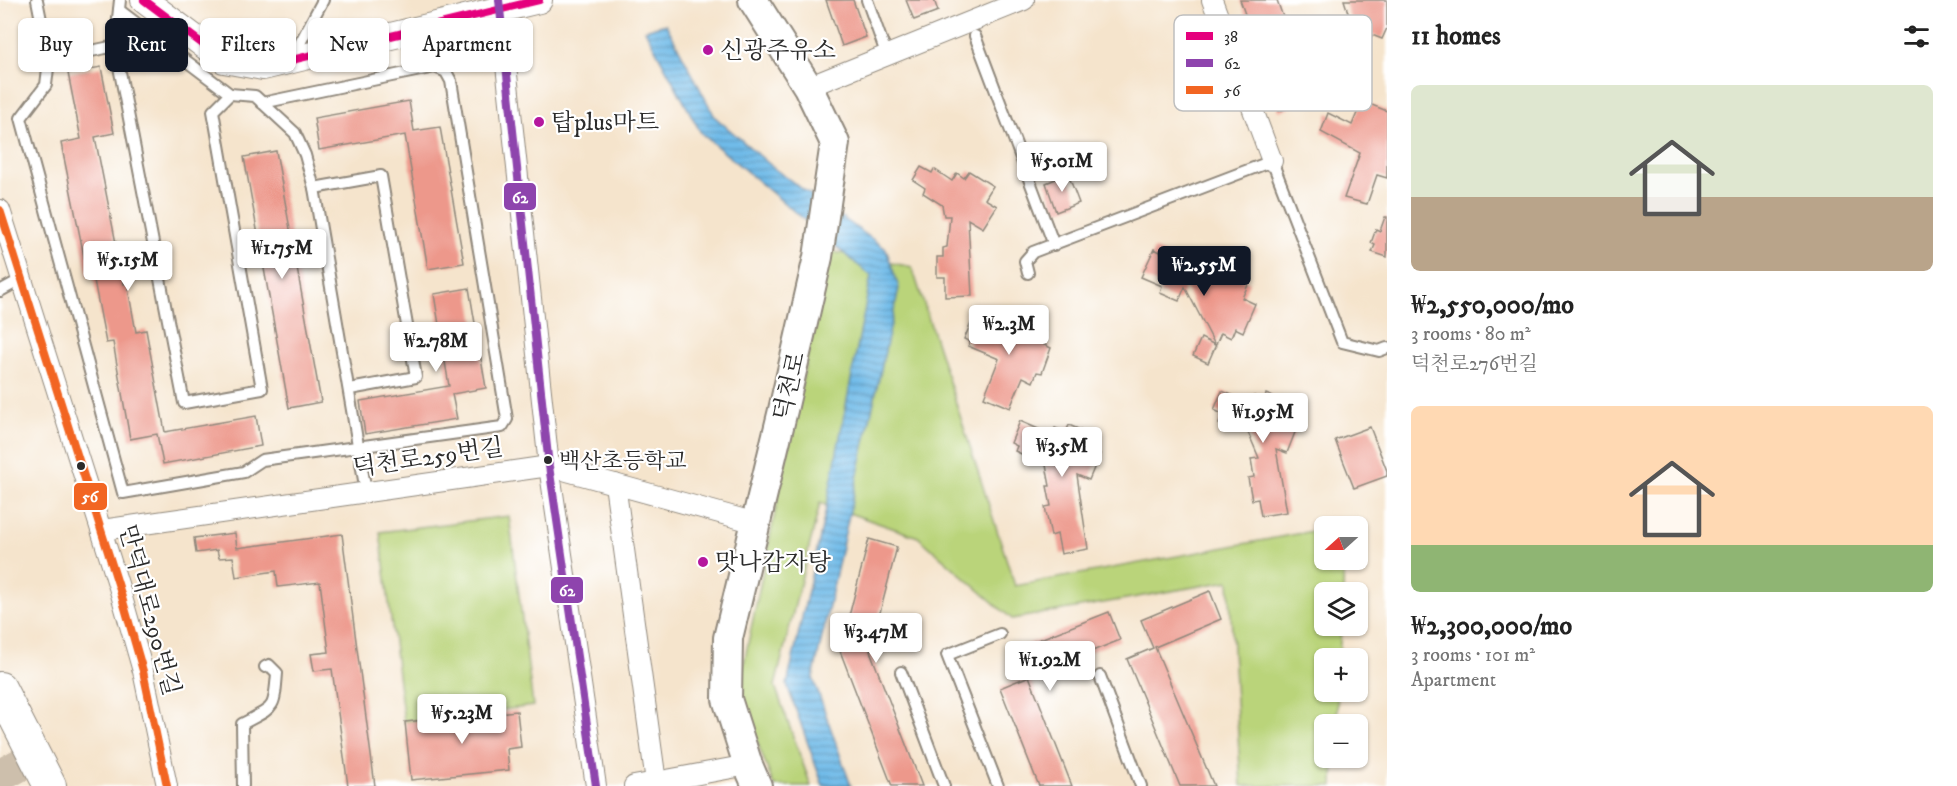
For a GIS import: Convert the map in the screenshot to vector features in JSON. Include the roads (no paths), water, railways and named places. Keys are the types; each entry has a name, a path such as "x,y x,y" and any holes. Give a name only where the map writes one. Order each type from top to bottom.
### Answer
{"main road":[{"name":"덕천로","path":"752,775 727,699 728,638 818,257 835,143 807,87 753,0"},
{"path":"0,688 50,786"}],"street":[{"path":"144,0 200,42"},
{"path":"296,59 499,6 539,0"},
{"path":"807,87 1024,0"},
{"path":"1212,0 1218,15"},
{"path":"499,6 549,466 596,786"},
{"path":"1253,111 1272,161"},
{"name":"만덕대로290번길","path":"0,210 102,530 144,671 168,786"},
{"name":"덕천로259번길","path":"102,530 549,466 756,523"},
{"path":"615,484 656,782"},
{"path":"634,786 656,782 752,775"}],"lane":[{"path":"37,0 41,18"},
{"path":"296,51 323,0"},
{"path":"867,0 887,56"},
{"path":"120,5 230,94 255,96 295,133 305,155 314,188 366,492"},
{"path":"975,36 1054,245"},
{"path":"48,72 46,85 21,118 123,492 244,472 262,460 502,427 507,419 452,81 446,72 435,68 262,103"},
{"path":"120,72 184,403 262,389 213,111 230,94"},
{"path":"1028,273 1025,261 1033,252 1272,161 1342,342 1379,351 1387,348"},
{"path":"314,188 381,176 416,377 350,388"},
{"path":"0,291 22,279"},
{"path":"998,786 947,655 1000,634"},
{"path":"243,786 242,724 271,708 275,700 277,673 269,665 265,667"},
{"path":"901,672 944,786"},
{"path":"1100,676 1141,786"}],"water":[{"path":"666,24 715,117 776,170 886,249 899,288 813,678 851,786 823,786 787,685 825,514 871,276 701,133 645,30"}],"tunnel":[{"path":"0,757 16,786"}],"place":[{"name":"신광주유소","path":"708,50"},
{"name":"탑plus마트","path":"539,122"},
{"name":"백산초등학교","path":"548,460"},
{"name":"맛나감자탕","path":"703,562"}]}
